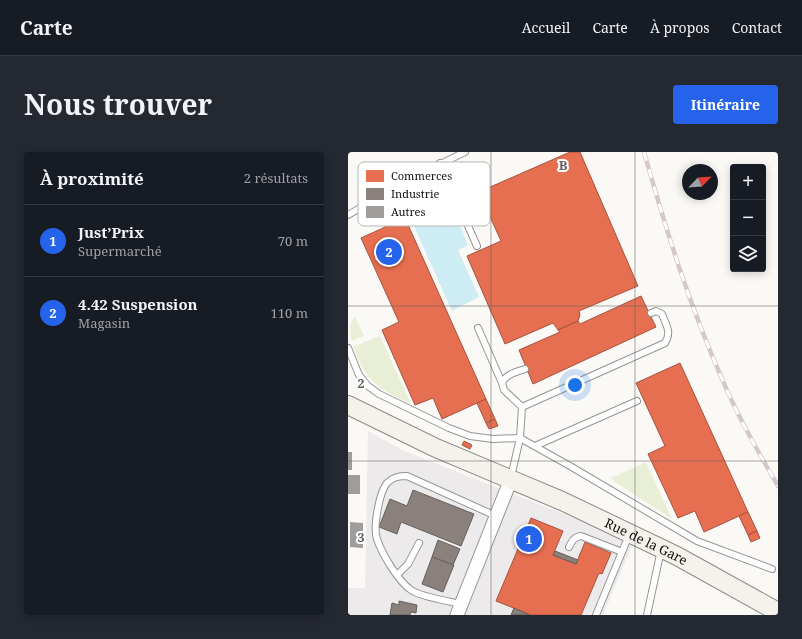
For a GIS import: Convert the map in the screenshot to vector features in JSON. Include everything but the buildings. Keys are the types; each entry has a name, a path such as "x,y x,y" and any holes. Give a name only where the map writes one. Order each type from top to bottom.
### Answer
{"main road":[{"name":"Rue de la Gare","path":"348,405 436,448 562,500 662,548 778,612"}],"street":[{"path":"459,610 511,479"}],"lane":[{"path":"442,162 465,152"},
{"path":"348,215 358,209"},
{"path":"467,226 476,246"},
{"path":"522,407 666,344 669,338 669,333 662,314 656,311 651,313"},
{"path":"478,328 504,390 522,407"},
{"path":"348,348 360,376 368,386 379,394 449,428 470,436 492,439 520,438 697,541 772,569"},
{"path":"502,383 504,378 525,369"},
{"path":"535,446 637,401"},
{"path":"511,479 520,438 522,407"},
{"path":"459,610 411,590 397,575 382,551 377,539 375,519 384,488 393,478 407,476 496,516"},
{"path":"596,615 630,533"},
{"path":"569,547 572,540 581,536 622,552"},
{"path":"397,575 408,564 419,543"},
{"path":"647,615 662,548"}],"shaded area":[{"path":"368,431 402,450 584,522 632,546 603,615 348,615 348,588 365,588"}],"green space":[{"path":"355,317 364,336 352,341 350,325"},
{"path":"380,336 411,404 380,388 370,379 362,367 353,347"},
{"path":"646,462 672,519 611,478"}],"water":[{"path":"414,226 460,226 468,245 458,250 479,297 452,311"}],"railway":[{"path":"644,152 679,268 711,353 742,421 778,486"}],"place":[{"name":"4.42 Suspension","path":"389,252"},
{"name":"Just’Prix","path":"529,539"}]}
